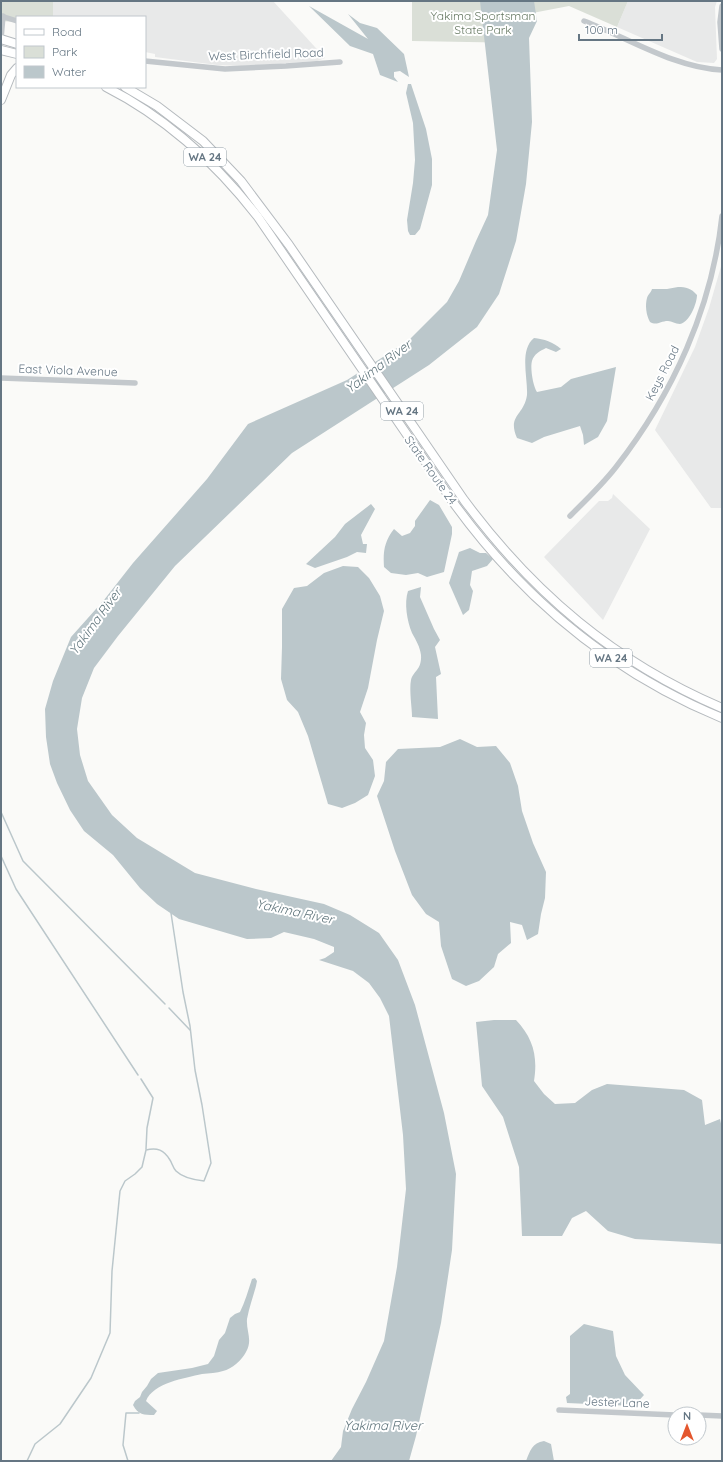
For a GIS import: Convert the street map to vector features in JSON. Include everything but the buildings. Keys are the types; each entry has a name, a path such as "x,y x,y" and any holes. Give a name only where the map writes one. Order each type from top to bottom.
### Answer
{"main road":[{"path":"1,39 16,44"},
{"path":"1,50 16,54"},
{"path":"1,100 11,76 16,69"},
{"name":"State Route 24","path":"108,88 128,98 166,124 192,145 242,196 466,520 514,576 559,619 617,662 660,689 722,718"},
{"name":"State Route 24","path":"127,88 157,106 208,147 241,181 289,245 464,500 487,530 522,570 571,617 628,659 676,687 722,708"}],"street":[{"path":"722,6 720,22 722,49"},
{"path":"1,39 2,16 16,21"},
{"path":"584,21 678,62 705,69 722,70"},
{"name":"West Birchfield Road","path":"146,61 225,70 340,62"},
{"name":"Keys Road","path":"570,516 616,468 644,428 673,379 693,334 704,304 716,252 722,216"},
{"name":"East Viola Avenue","path":"1,378 135,383"},
{"name":"Jester Lane","path":"559,1410 667,1415"},
{"path":"707,1415 722,1416"}],"shaded area":[{"path":"53,1 273,1 325,58 317,61 241,66 217,65 155,57 155,54 146,52 146,16 53,16"},
{"path":"628,1 717,1 715,7 717,59 714,63 697,62 617,27"},
{"path":"722,263 722,508 711,508 655,430 695,347 709,308"},
{"path":"613,494 650,529 603,620 544,557 599,501 608,501 612,498"}],"green space":[{"path":"1,1 53,1 53,16 16,16 16,22 1,21"},
{"name":"Yakima Sportsman State Park","path":"412,1 628,1 617,27 569,6 522,15 523,43 412,41"}],"water":[{"name":"Yakima River","path":"480,1 534,1 537,21 529,38 532,122 526,184 516,241 499,294 477,327 429,365 292,453 175,566 94,668 82,698 77,729 80,755 88,781 112,815 137,838 195,873 256,889 324,904 350,915 379,933 398,960 415,1005 444,1113 456,1174 452,1250 441,1323 409,1461 331,1461 341,1447 343,1431 384,1341 397,1267 406,1189 403,1135 389,1016 380,998 369,983 353,971 319,960 334,952 334,947 314,939 284,932 271,938 247,939 179,919 157,904 140,888 113,855 84,831 70,810 50,764 46,737 45,709 53,681 71,637 104,600 133,563 207,479 248,424 347,380 408,341 447,302 459,281 488,215 497,150"},
{"path":"309,6 368,39 348,14 360,23 377,28 404,54 409,77 400,71 394,72 394,77 398,82 380,75 373,54 350,46"},
{"path":"408,84 411,84 426,129 432,159 432,185 420,229 415,235 410,235 407,220 415,160 413,123 406,93"},
{"path":"678,287 688,288 697,295 696,303 687,320 680,324 671,321 657,323 650,322 646,304 647,297 652,289"},
{"path":"534,338 548,341 561,349 556,352 546,348 534,356 531,364 534,386 537,392 561,387 571,379 616,367 607,421 598,437 584,445 580,426 544,437 532,443 517,438 514,430 515,420 523,407 527,395 525,357 529,343"},
{"path":"430,500 439,505 452,527 452,534 444,572 427,577 418,573 406,575 391,573 384,567 384,552 388,538 394,529 402,536 410,533 415,526 415,521"},
{"path":"371,504 375,509 361,535 363,544 367,544 366,553 357,552 315,568 306,564 335,537 345,524"},
{"path":"470,548 480,553 486,553 493,559 487,566 472,571 470,585 473,591 469,610 463,615 449,583 459,552"},
{"path":"343,566 358,567 369,578 380,596 384,611 368,688 360,712 366,723 364,735 365,748 373,760 375,776 368,795 355,803 342,808 328,804 308,736 298,712 287,700 281,679 282,609 294,588 307,586 324,573"},
{"path":"421,587 420,597 440,640 435,647 441,674 436,677 438,719 412,717 410,684 412,677 419,667 421,655 419,646 412,633 409,623 406,601 408,591"},
{"path":"460,739 477,747 496,746 510,763 518,786 522,811 533,843 546,872 545,898 538,934 527,940 522,925 510,922 511,943 498,954 494,967 479,981 466,986 452,979 441,946 439,922 426,914 412,895 395,851 377,796 384,781 386,762 398,749 440,747"},
{"path":"516,1020 522,1027 527,1034 535,1055 534,1081 544,1094 555,1104 575,1103 592,1090 607,1084 684,1090 702,1100 705,1125 720,1119 722,1128 722,1244 635,1239 608,1231 586,1211 572,1218 562,1236 522,1236 519,1167 503,1117 482,1086 476,1022"},
{"path":"255,1278 257,1281 247,1319 249,1343 248,1348 242,1358 226,1370 170,1382 162,1386 155,1390 146,1401 157,1411 154,1415 139,1413 133,1405 140,1397 151,1379 158,1373 208,1364 214,1356 219,1340 225,1333 230,1318 240,1312 252,1279"},
{"path":"584,1324 613,1331 616,1356 625,1375 644,1395 634,1406 567,1403 566,1397 570,1394 570,1336"},
{"path":"544,1441 551,1444 554,1461 526,1461 534,1446"}],"waterway":[{"path":"1,812 23,861 165,1004"},
{"path":"1,856 16,889 138,1075"},
{"path":"27,1461 35,1444 60,1424 91,1378 110,1333 112,1271 120,1191 125,1181 142,1167 146,1150 150,1149 157,1149 163,1152 171,1161 176,1171 193,1179 204,1181 211,1163 171,913"},
{"path":"169,1008 190,1030"},
{"path":"141,1079 153,1098 147,1128 146,1149"},
{"path":"128,1461 123,1445 126,1413 139,1413"}]}
